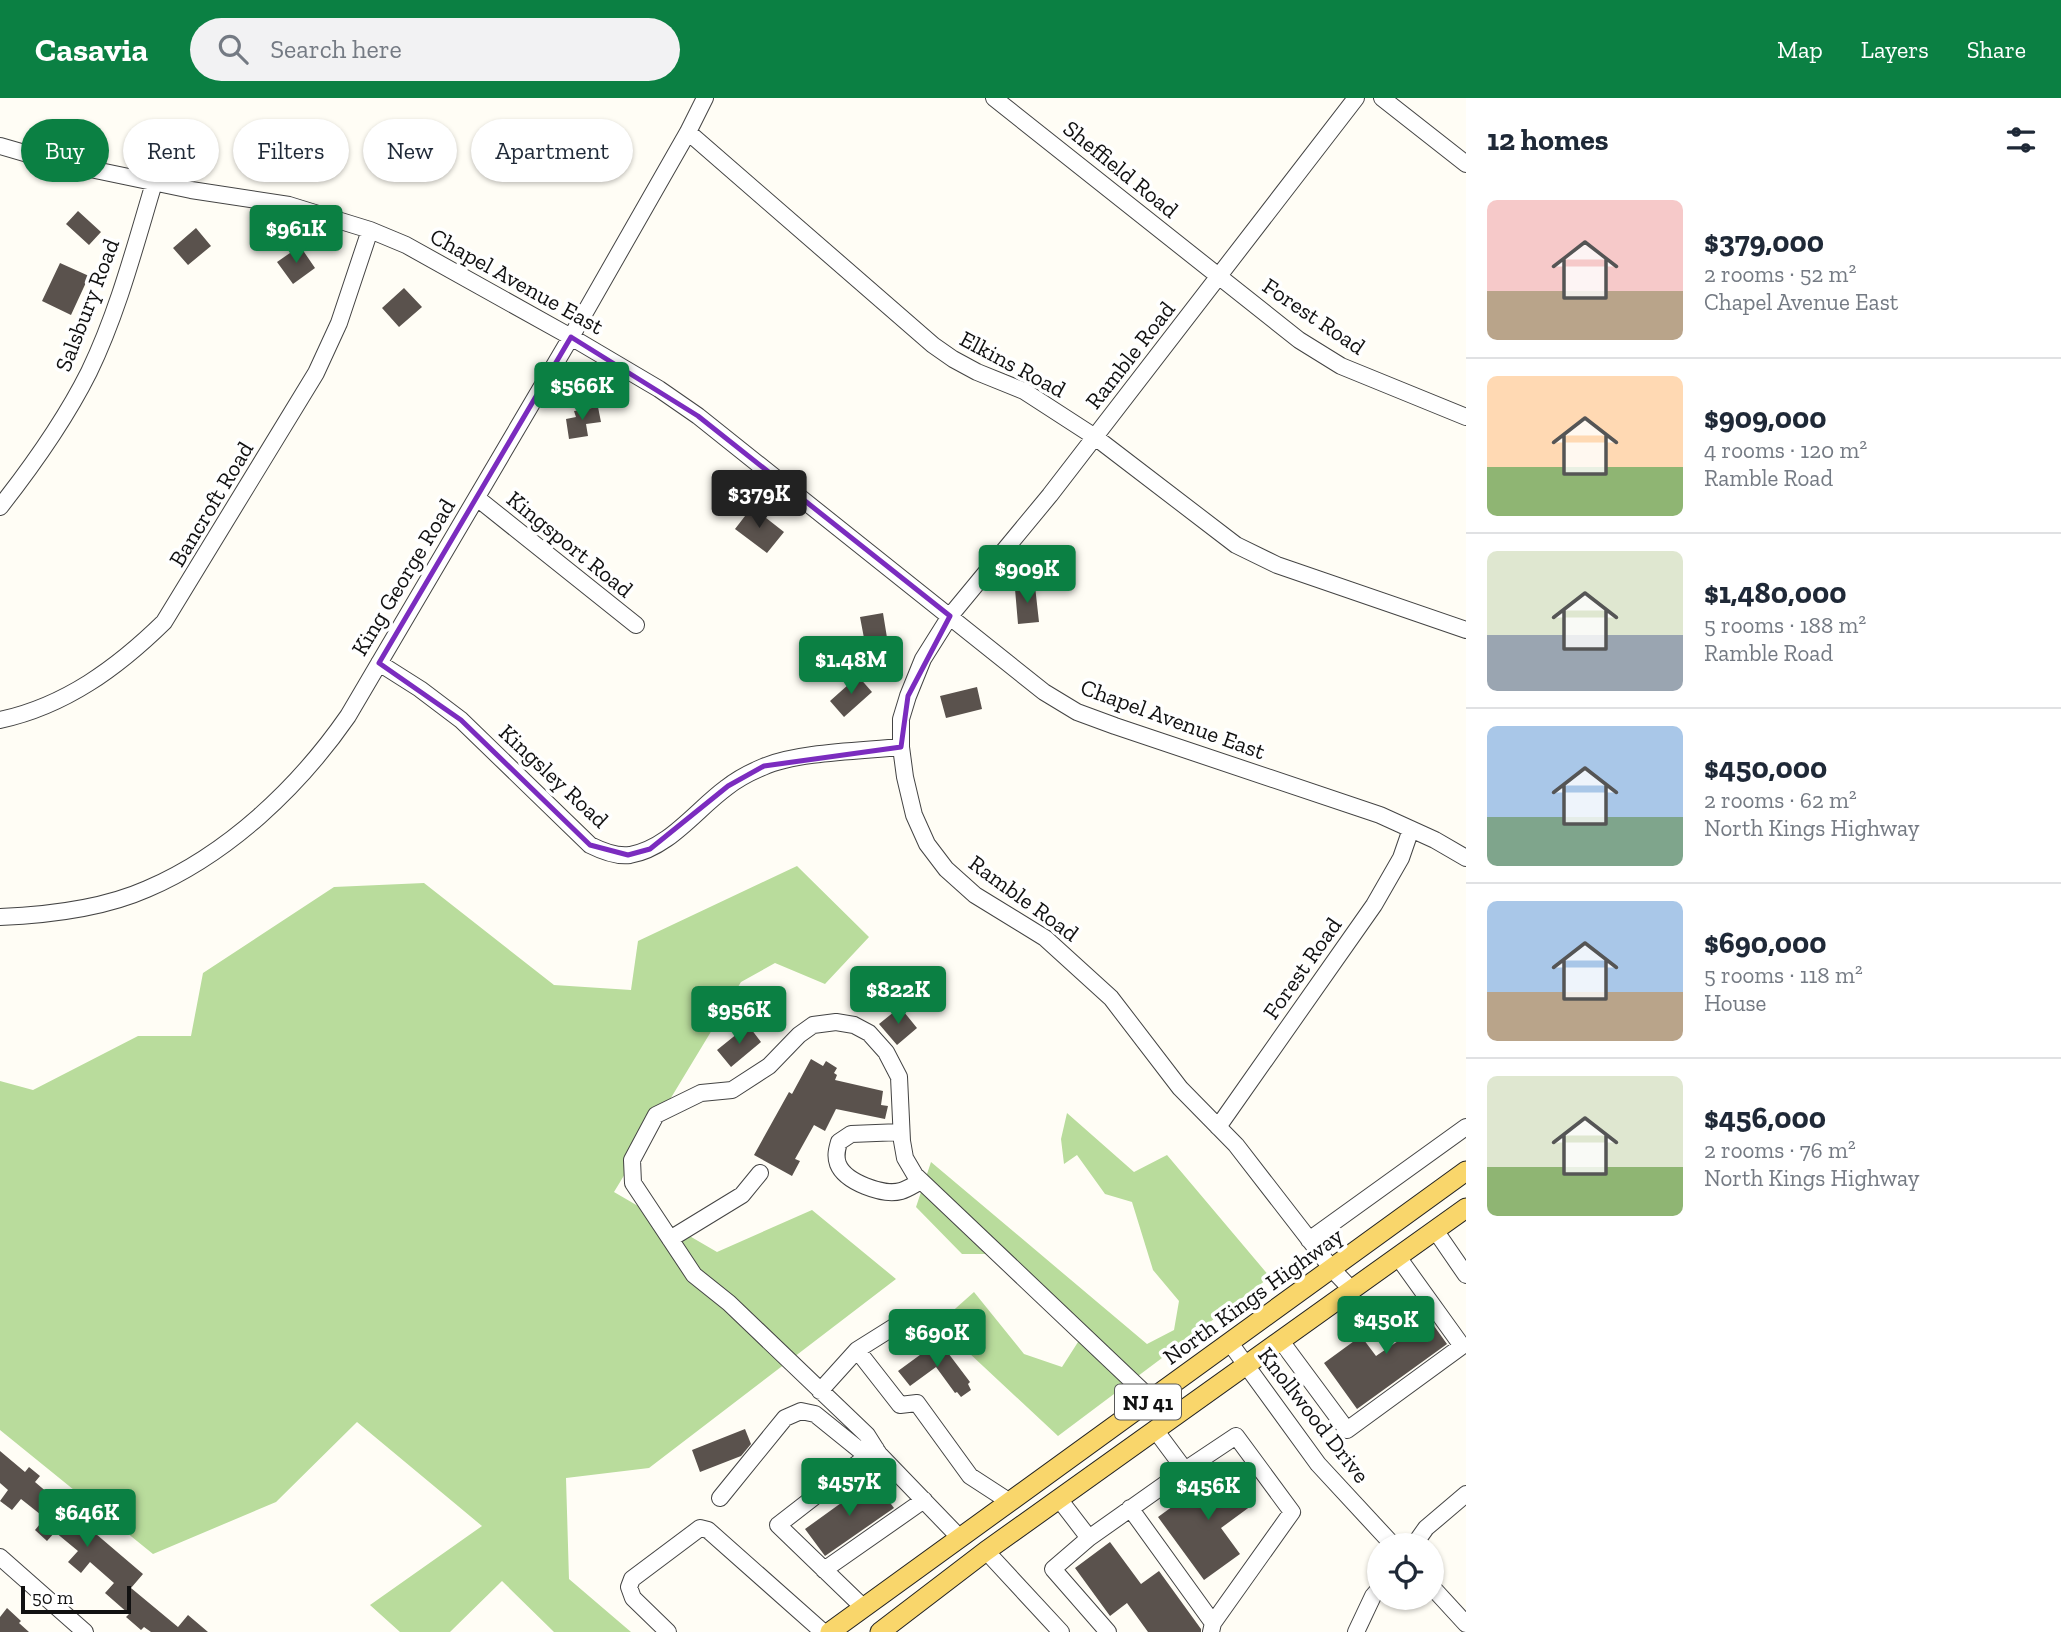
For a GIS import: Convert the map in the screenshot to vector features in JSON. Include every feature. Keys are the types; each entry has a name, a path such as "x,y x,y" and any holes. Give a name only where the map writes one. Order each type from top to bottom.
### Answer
{"main road":[{"name":"North Kings Highway","path":"831,1632 1466,1171"},
{"name":"NJ 41","path":"880,1632 986,1551 1466,1208"}],"street":[{"name":"King George Road","path":"0,916 58,912 102,904 145,890 181,873 228,841 293,784 323,751 477,498 705,98"},
{"name":"Sheffield Road","path":"994,98 1219,277"},
{"name":"Ramble Road","path":"1352,1290 1332,1269 1236,1145 1180,1088 1111,998 1045,938 975,895 946,869 927,844 914,815 905,777 901,719 923,659 950,616 1050,495 1356,98"},
{"path":"1382,98 1466,164"},
{"name":"Elkins Road","path":"688,132 933,345 977,372 1024,391 1095,437 1236,545 1277,565 1466,630"},
{"name":"Chapel Avenue East","path":"0,146 52,161 155,183 289,205 370,230 405,245 571,337 659,389 698,416 1044,692 1077,712 1380,815 1464,851"},
{"name":"Salsbury Road","path":"0,507 39,458 89,372 116,306 155,183"},
{"name":"Bancroft Road","path":"0,720 57,702 102,676 164,622 316,373 339,323 370,230"},
{"name":"Forest Road","path":"1219,277 1299,340 1341,366 1466,418"},
{"name":"Kingsport Road","path":"477,498 636,625"},
{"name":"Kingsley Road","path":"379,663 461,720 590,845 606,853 628,855 650,849 676,831 728,786 764,766 792,759 901,747"},
{"name":"Forest Road","path":"1218,1127 1374,905 1401,858 1411,829"},
{"path":"871,1453 867,1435 729,1303 694,1275 633,1183 632,1160 656,1115 701,1093 732,1090 769,1066 799,1035 813,1025 836,1022 855,1025 869,1033 886,1052 899,1077 905,1158 915,1175 1151,1399"},
{"path":"1309,1240 1466,1127"},
{"path":"901,1132 851,1133 839,1142 836,1154 838,1164 843,1172 855,1181 885,1191 903,1191 921,1181"},
{"path":"670,1239 742,1195 760,1173"},
{"path":"1435,1230 1466,1275"},
{"path":"1281,1341 1347,1430 1462,1346 1398,1257"},
{"path":"820,1391 857,1350 908,1318"},
{"name":"Knollwood Drive","path":"1230,1343 1318,1464 1382,1533"},
{"path":"857,1350 900,1405 917,1403 970,1476 1010,1502"},
{"path":"720,1498 785,1418 802,1411 815,1414 871,1453 924,1500 960,1538"},
{"path":"1156,1431 1185,1470"},
{"path":"1108,1632 1053,1569 1130,1508 1236,1436 1292,1512 1212,1627 1130,1508"},
{"path":"864,1608 778,1525 871,1453"},
{"path":"1422,1533 1466,1494"},
{"path":"1059,1499 1089,1538"},
{"path":"824,1570 924,1500"},
{"path":"668,1632 633,1598 629,1587 632,1578 700,1528 708,1530 823,1632"},
{"path":"986,1551 1061,1632"},
{"path":"0,1557 85,1632"},
{"path":"1444,1600 1466,1624"},
{"path":"1356,1632 1367,1609"}],"highlighted area":[{"path":"571,337 698,416 950,616 908,696 901,747 764,766 728,786 650,849 628,855 590,845 461,720 379,663"}],"green space":[{"path":"797,866 869,937 825,984 775,963 741,982 614,1192 717,1252 812,1210 896,1279 649,1468 566,1478 569,1579 631,1632 554,1632 502,1581 450,1632 400,1632 370,1605 482,1526 357,1422 276,1502 153,1554 0,1430 0,1081 33,1090 138,1036 191,1036 203,973 334,887 424,883 554,985 631,990 638,941"},
{"path":"1067,1113 1134,1172 1167,1155 1270,1277 1058,1436 938,1324 974,1292 1024,1354 1062,1367 1087,1328 1008,1254 962,1254 916,1207 931,1162 1147,1344 1174,1330 1179,1301 1153,1270 1132,1202 1105,1194 1077,1155 1064,1164 1061,1139"}],"building":[{"path":"78,211 101,232 89,245 66,224"},
{"path":"196,228 211,246 188,265 173,248"},
{"path":"300,246 315,268 293,284 277,262"},
{"path":"60,263 89,276 71,315 42,301"},
{"path":"404,288 422,307 399,327 382,308"},
{"path":"598,407 601,422 586,424 588,436 569,439 566,419 576,417 574,411"},
{"path":"752,507 784,532 767,553 735,529"},
{"path":"1035,586 1039,622 1018,624 1015,589"},
{"path":"883,613 889,650 867,654 860,617"},
{"path":"858,676 872,692 844,717 830,701"},
{"path":"977,687 982,709 946,718 940,696"},
{"path":"900,1007 917,1028 897,1045 879,1024"},
{"path":"748,1025 761,1042 731,1067 717,1050"},
{"path":"811,1059 823,1066 826,1061 837,1068 834,1073 837,1075 835,1080 883,1091 881,1105 888,1106 885,1119 836,1109 825,1131 814,1125 795,1159 800,1161 792,1176 754,1155"},
{"path":"1414,1298 1447,1344 1357,1409 1324,1363 1361,1336 1376,1356 1404,1337 1389,1316"},
{"path":"939,1341 970,1382 968,1384 971,1390 961,1397 936,1367 910,1386 898,1371"},
{"path":"745,1429 751,1444 741,1456 700,1472 692,1450"},
{"path":"0,1451 25,1472 29,1467 40,1476 35,1482 143,1574 131,1588 178,1627 188,1615 208,1632 151,1632 144,1627 141,1630 126,1617 129,1614 105,1593 114,1583 90,1562 81,1573 68,1562 78,1551 55,1532 47,1541 35,1530 45,1518 21,1499 12,1510 0,1501 8,1490 0,1483"},
{"path":"1228,1466 1255,1503 1221,1528 1240,1554 1204,1580 1158,1517"},
{"path":"873,1480 894,1508 825,1556 805,1529"},
{"path":"1110,1542 1141,1584 1159,1571 1201,1632 1148,1632 1127,1603 1110,1616 1075,1568"},
{"path":"7,1608 29,1632 0,1632 0,1617"}]}
